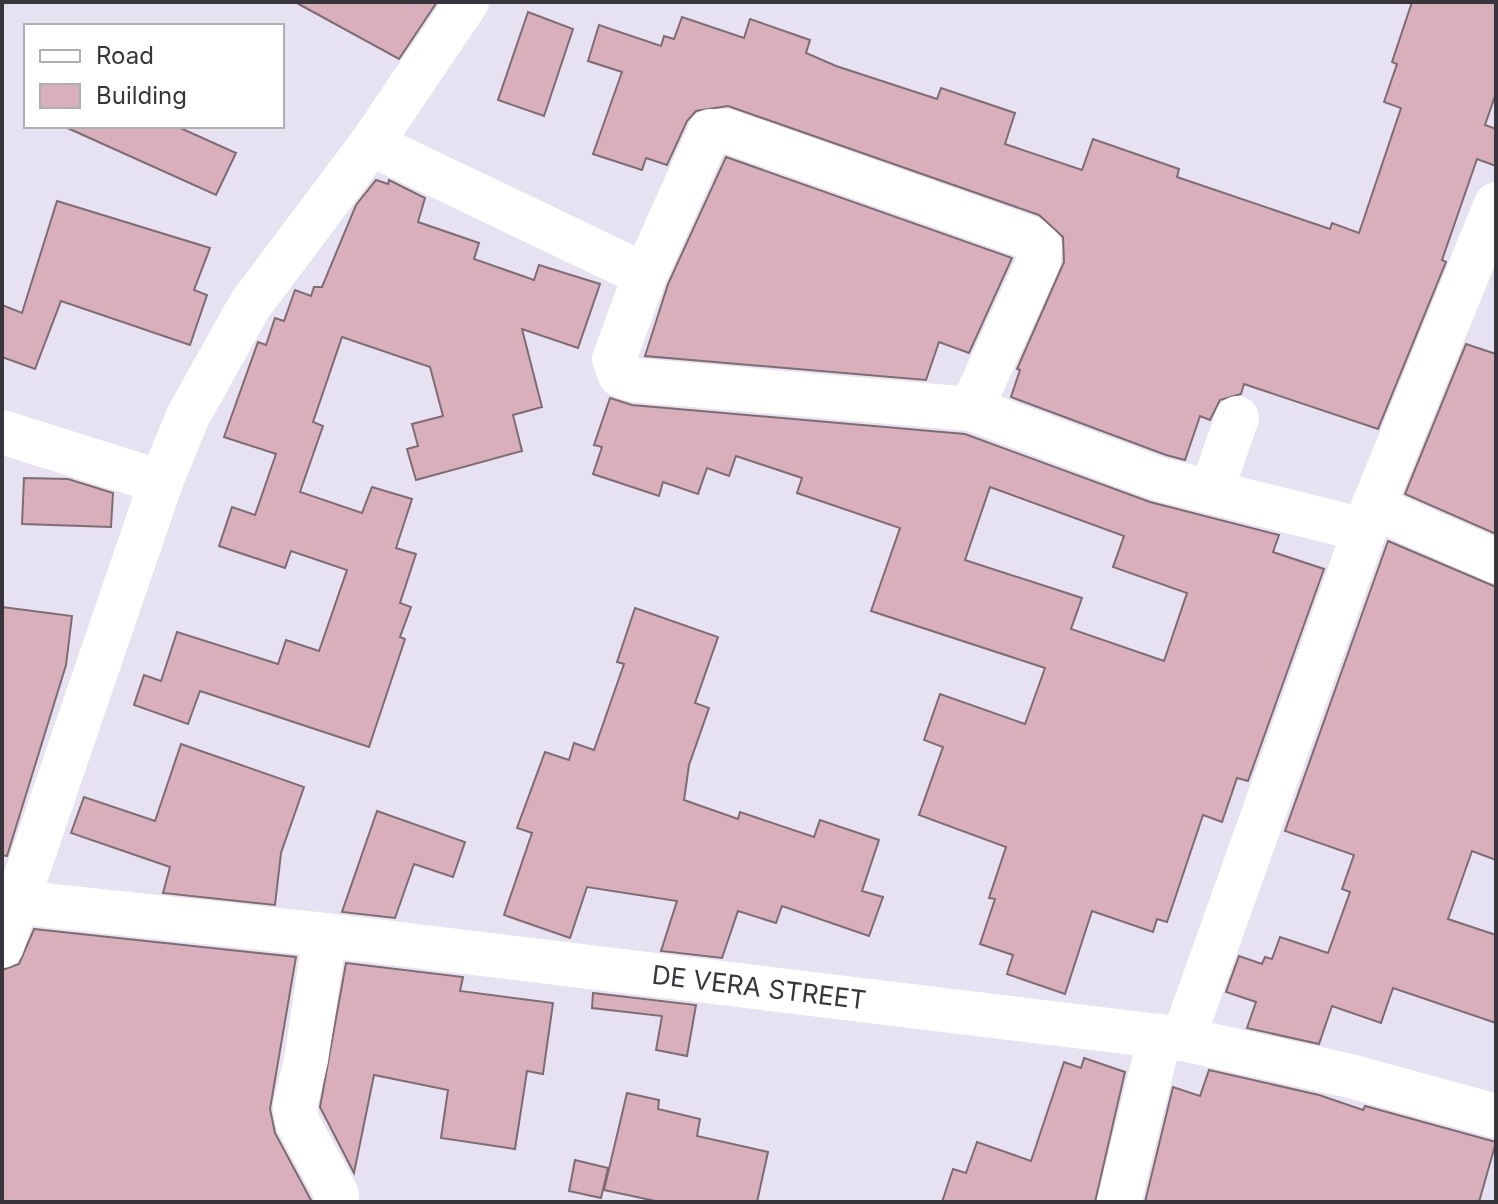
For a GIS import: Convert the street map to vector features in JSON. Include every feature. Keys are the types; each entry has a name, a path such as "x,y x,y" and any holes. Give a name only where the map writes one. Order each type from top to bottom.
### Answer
{"street":[{"path":"2,946 161,482 188,416 250,305 371,144 467,2"},
{"path":"971,409 1039,260 1040,247 1030,238 727,131 710,131 645,275 614,359 620,375 634,380 971,409 1125,468 1211,492 1368,518 1496,561"},
{"path":"371,144 645,275"},
{"path":"1119,1202 1172,1038 1368,518 1496,204"},
{"path":"1211,492 1237,418"},
{"path":"2,432 161,482"},
{"name":"DE VERA STREET","path":"16,902 325,935 1172,1038 1350,1076 1496,1116"},
{"path":"325,935 306,1060 295,1106 297,1121 337,1195"}],"building":[{"path":"295,2 437,2 399,59"},
{"path":"1412,2 1496,2 1496,93 1485,125 1496,129 1496,166 1477,159 1442,260 1446,262 1378,429 1244,384 1241,394 1220,400 1210,420 1200,416 1185,460 1166,455 1011,397 1020,370 1017,369 1064,262 1063,237 1039,215 728,106 696,111 687,121 667,165 646,158 642,170 593,154 622,72 588,61 599,25 661,46 664,36 674,39 682,17 744,38 750,19 810,40 806,53 836,66 937,99 941,88 1015,113 1005,144 1082,170 1093,139 1179,169 1177,177 1330,229 1332,223 1359,233 1401,108 1384,102 1397,64 1392,62"},
{"path":"528,12 573,29 544,116 498,100"},
{"path":"67,128 180,128 236,153 216,195"},
{"path":"726,157 1012,258 969,353 939,342 926,380 645,356 668,284"},
{"path":"376,180 388,184 389,180 425,198 418,222 479,243 474,259 534,280 539,265 600,284 578,348 522,329 542,407 513,415 522,451 416,480 407,449 418,446 412,424 443,416 430,367 342,337 313,422 323,426 300,492 362,513 372,487 412,499 396,548 416,554 400,603 411,607 400,637 405,639 369,747 200,691 188,724 134,705 144,675 161,681 177,632 278,664 286,640 319,651 347,570 291,551 285,568 219,546 232,507 255,515 276,454 224,437 258,342 266,345 275,318 284,321 295,290 311,296 314,287 322,287 356,205"},
{"path":"57,201 210,248 194,290 207,295 190,345 61,301 35,369 2,357 2,305 22,313"},
{"path":"1466,344 1496,354 1496,534 1405,494"},
{"path":"610,398 632,405 965,434 1150,502 1279,535 1273,552 1324,569 1248,781 1237,778 1222,822 1203,815 1167,922 1157,919 1153,932 1092,911 1065,994 1007,974 1013,955 980,944 995,899 989,898 1006,847 919,815 943,747 924,740 940,694 1025,724 1045,668 871,611 900,528 797,493 802,478 736,456 729,476 707,468 698,494 663,482 659,496 593,474 602,447 594,445","holes":["990,487 1124,536 1113,567 1187,593 1164,661 1071,629 1082,598 965,560"]},
{"path":"24,478 68,479 113,493 111,527 22,524"},
{"path":"1388,541 1496,587 1496,860 1472,851 1448,919 1496,935 1496,1023 1393,988 1381,1023 1332,1006 1319,1044 1247,1028 1256,1002 1226,992 1239,956 1262,964 1265,957 1272,959 1280,937 1328,953 1350,892 1342,889 1354,855 1285,831"},
{"path":"2,607 72,616 66,665 7,856 2,855"},
{"path":"635,608 718,637 695,703 709,708 689,765 684,800 738,819 740,812 814,837 820,820 879,840 862,891 883,897 869,936 782,906 776,923 738,911 722,958 661,951 677,901 587,887 570,938 504,915 532,833 517,828 545,752 569,760 574,743 594,750 624,664 617,662"},
{"path":"181,744 304,787 281,853 275,905 163,893 170,867 71,833 84,797 155,821"},
{"path":"377,811 465,842 453,877 414,864 395,918 342,912"},
{"path":"34,929 296,957 270,1109 275,1133 312,1202 2,1202 2,970 19,964"},
{"path":"346,963 463,977 460,991 553,1003 543,1074 527,1071 515,1149 441,1138 448,1090 374,1075 354,1173 320,1107"},
{"path":"593,993 696,1005 687,1056 656,1050 662,1016 592,1008"},
{"path":"1084,1058 1125,1072 1095,1202 942,1202 953,1169 966,1173 977,1142 1031,1161 1064,1062 1081,1068"},
{"path":"1209,1070 1319,1095 1363,1110 1365,1106 1496,1142 1479,1202 1145,1202 1173,1087 1200,1096"},
{"path":"627,1093 659,1100 658,1109 700,1119 697,1136 768,1152 757,1202 660,1202 604,1190"},
{"path":"575,1160 608,1168 601,1198 569,1191"}]}
